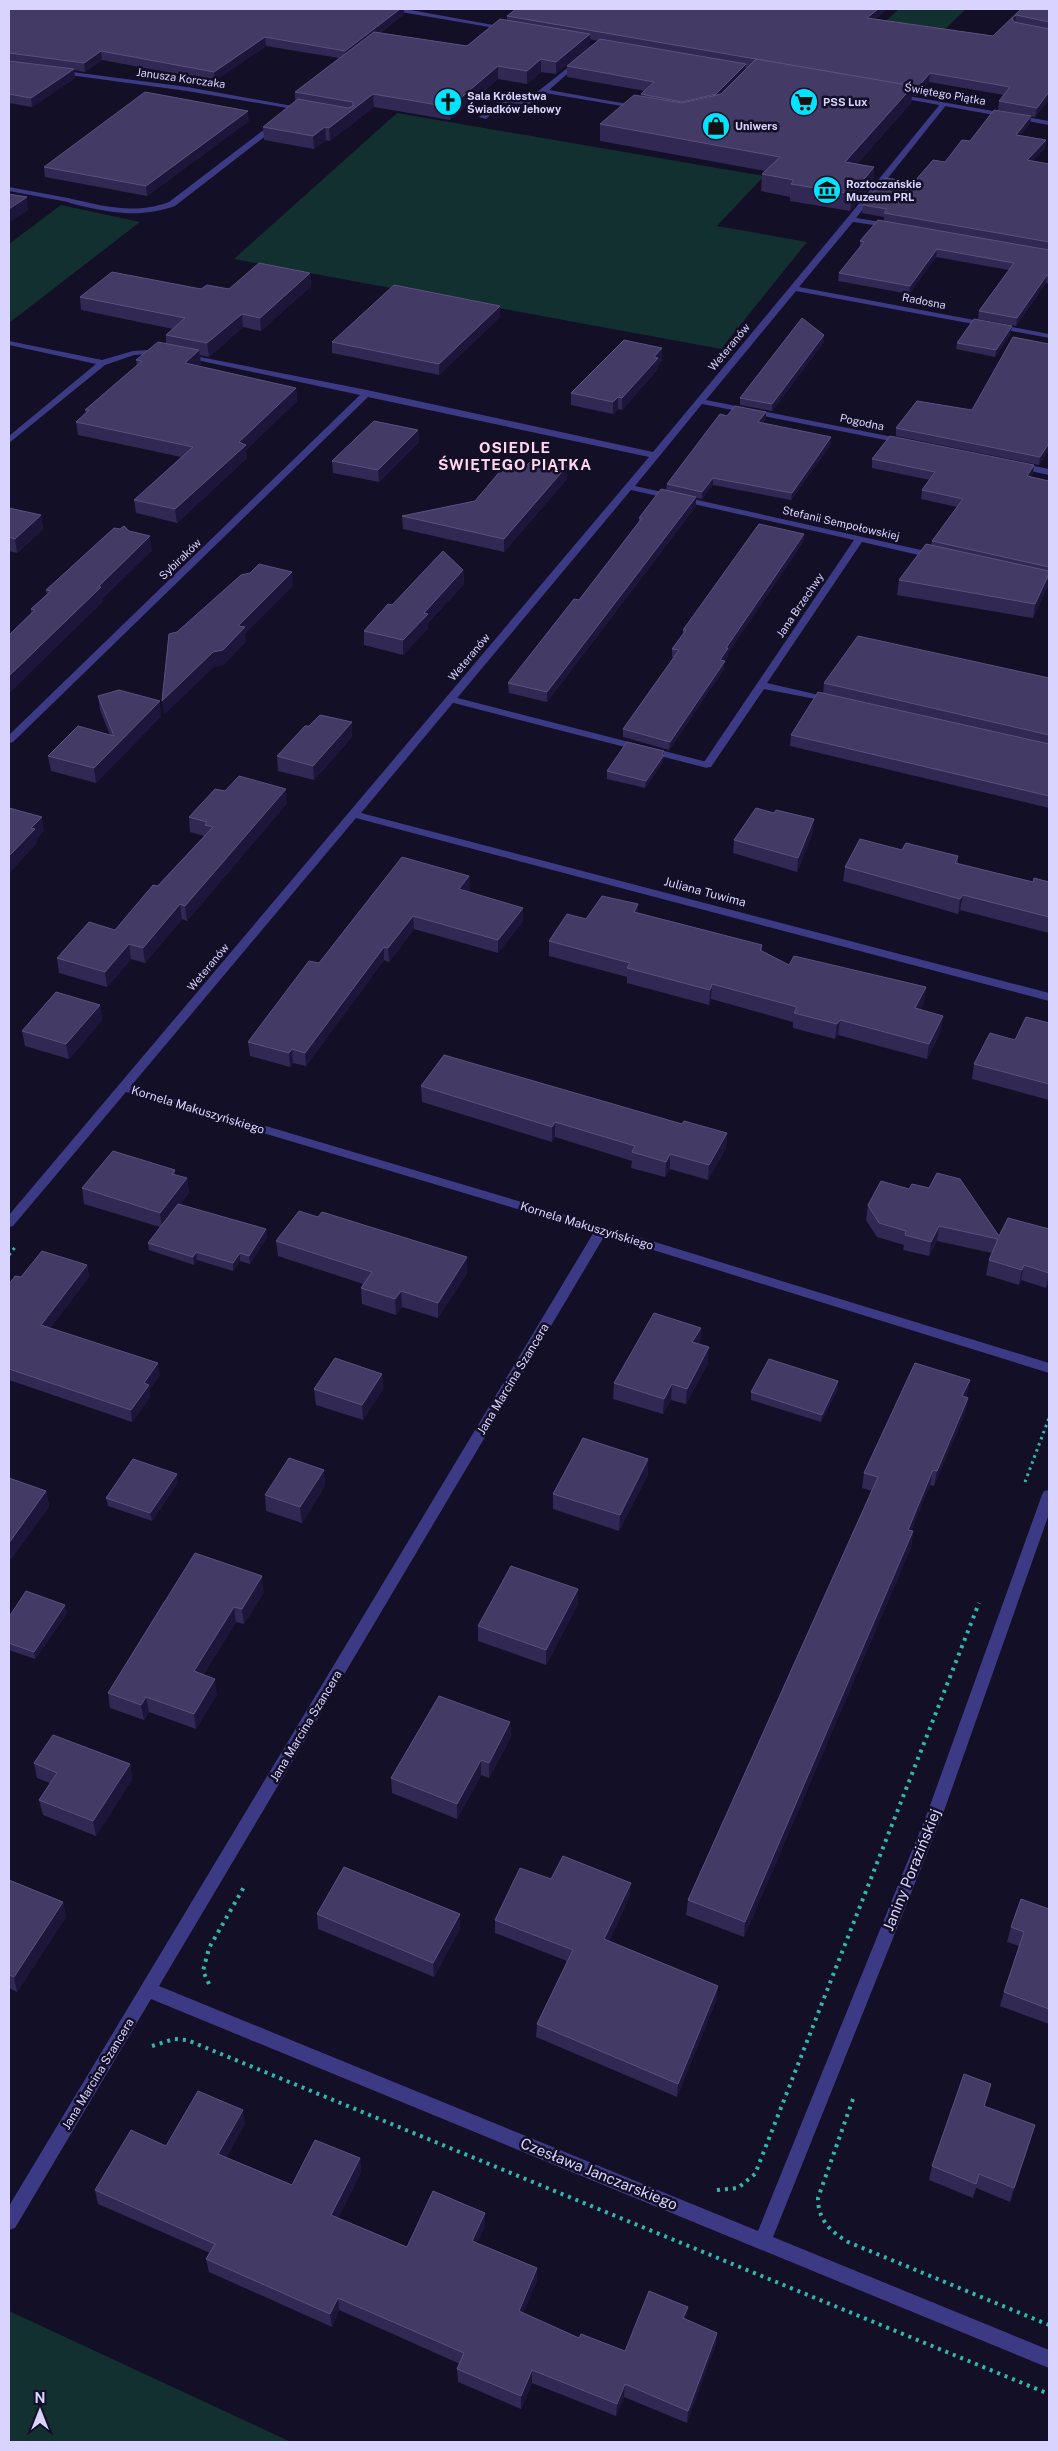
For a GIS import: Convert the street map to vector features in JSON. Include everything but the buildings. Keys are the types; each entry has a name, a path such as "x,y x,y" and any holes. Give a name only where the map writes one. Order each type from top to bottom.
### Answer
{"street":[{"path":"395,9 512,29"},
{"path":"483,117 502,101 529,102 588,53"},
{"name":"Janusza Korczaka","path":"50,71 187,89 315,111"},
{"path":"544,91 645,109"},
{"name":"Świętego Piątka","path":"884,94 1049,123"},
{"name":"Weteranów","path":"9,1223 629,487 852,219 943,104"},
{"path":"9,188 132,214 158,210 172,204 298,108"},
{"path":"852,219 898,227"},
{"name":"Radosna","path":"794,288 1049,336"},
{"path":"9,342 102,363"},
{"path":"9,440 102,363 133,353 164,351 654,455"},
{"name":"Sybiraków","path":"9,740 367,394"},
{"name":"Pogodna","path":"700,400 915,444"},
{"path":"1011,464 1049,472"},
{"name":"Stefanii Sempołowskiej","path":"629,487 945,558"},
{"name":"Jana Brzechwy","path":"450,699 707,765 860,539"},
{"path":"761,685 848,704"},
{"name":"Juliana Tuwima","path":"354,814 1049,997"},
{"name":"Kornela Makuszyńskiego","path":"122,1087 602,1230 1049,1368"},
{"name":"Jana Marcina Szancera","path":"9,2222 602,1230"},
{"name":"Janiny Porazińskiej","path":"762,2241 936,1811 1049,1495"},
{"name":"Czesława Janczarskiego","path":"149,1990 1049,2359"}],"path":[{"path":"9,1255 21,1240"},
{"path":"1022,1490 1049,1418"},
{"path":"709,2188 725,2192 744,2187 755,2174 980,1599"},
{"path":"212,1986 208,1983 203,1971 205,1959 209,1948 249,1879"},
{"path":"152,2046 174,2039 187,2040 1049,2394"},
{"path":"848,2242 1049,2325"}],"green space":[{"path":"899,9 966,9 942,32 884,23"},
{"path":"397,113 764,176 717,226 807,242 721,349 234,259"},
{"path":"61,205 140,222 9,323 9,244"},
{"path":"9,2311 291,2442 9,2442"}],"place":[{"name":"Sala Królestwa Świadków Jehowy","path":"448,102"},
{"name":"PSS Lux","path":"804,102"},
{"name":"Uniwers","path":"716,126"},
{"name":"Roztoczańskie Muzeum PRL","path":"827,190"}],"district":[{"name":"OSIEDLE ŚWIĘTEGO PIĄTKA","path":"515,456"}]}
